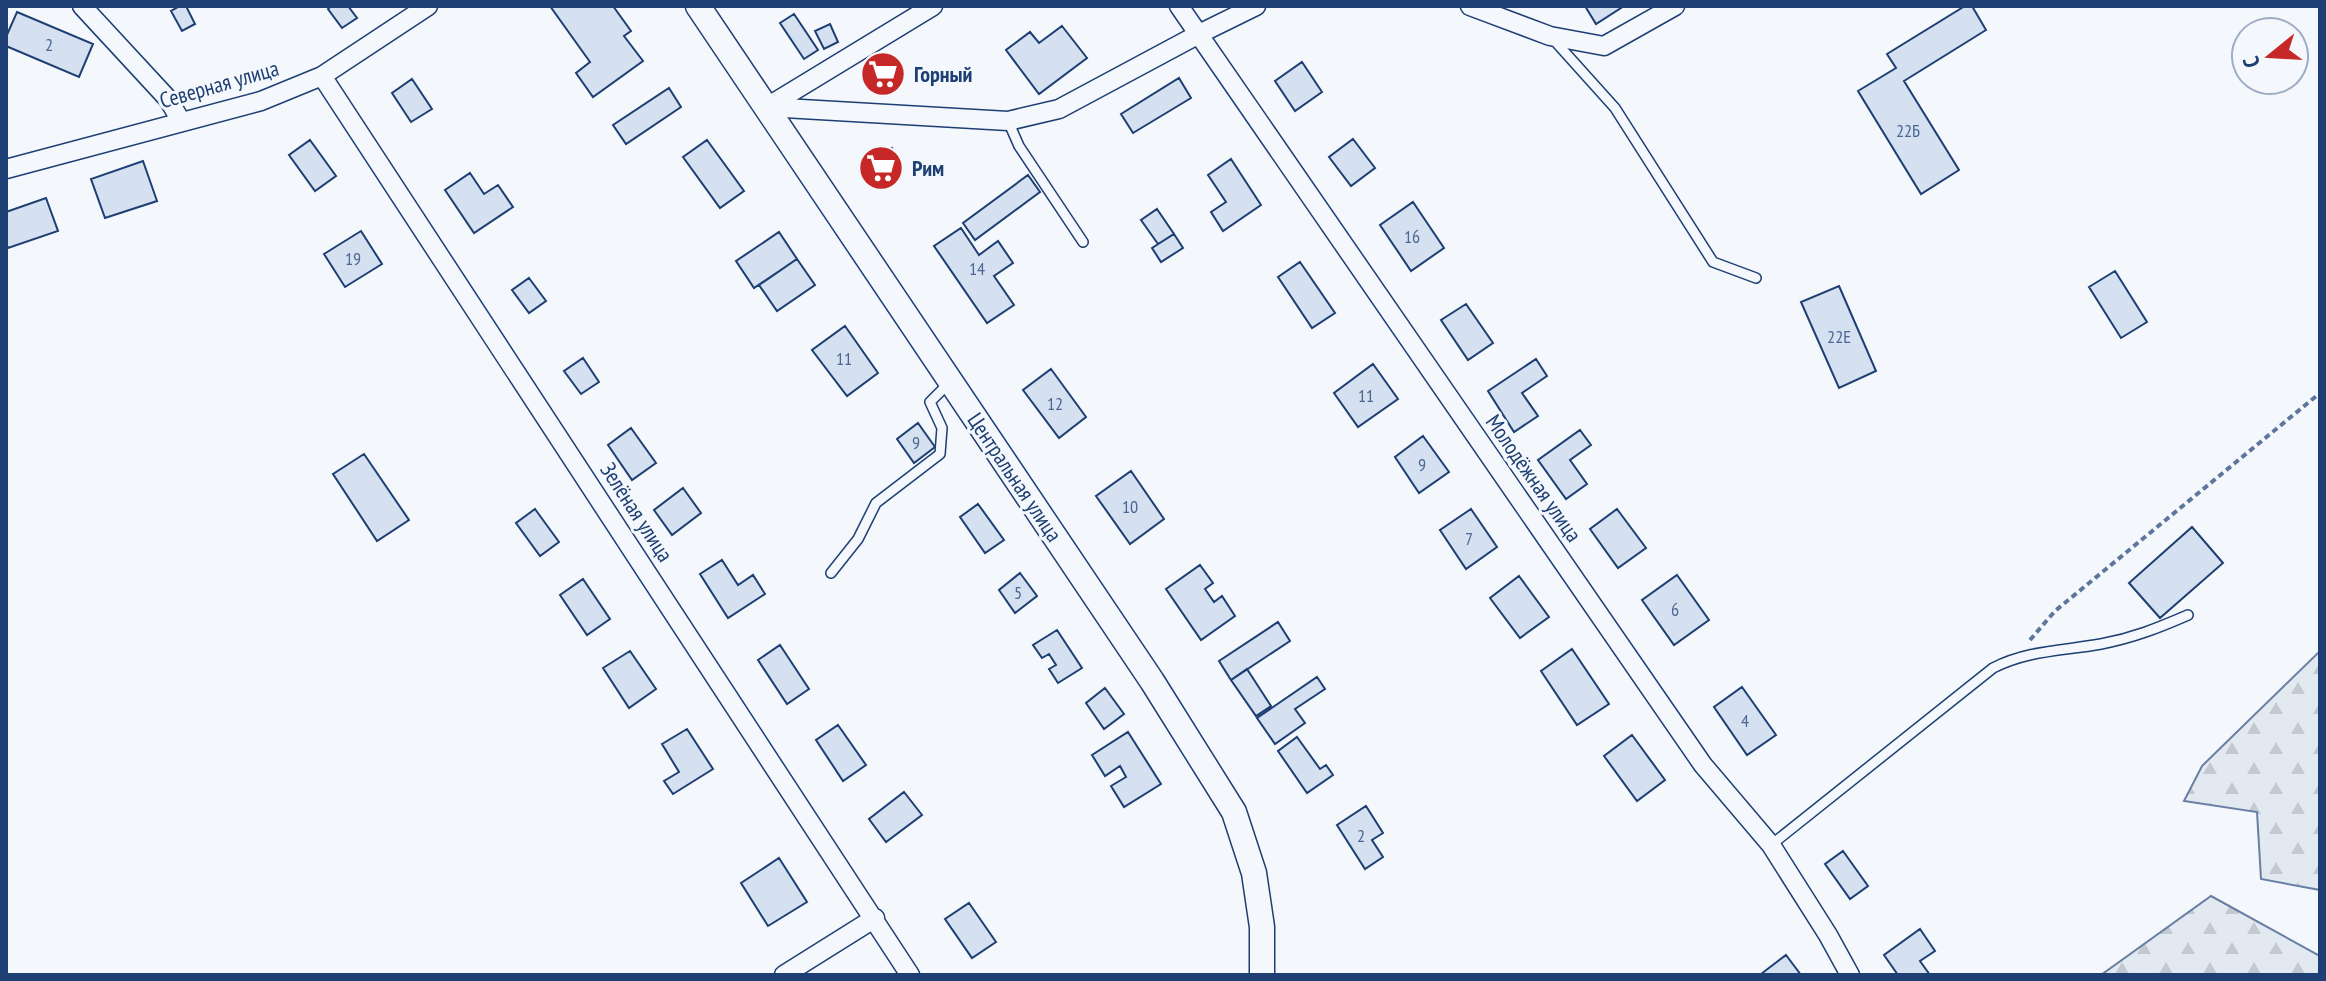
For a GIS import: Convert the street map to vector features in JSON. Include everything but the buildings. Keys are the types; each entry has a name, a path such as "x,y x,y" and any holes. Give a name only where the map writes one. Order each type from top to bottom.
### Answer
{"street":[{"path":"82,6 168,99 181,121"},
{"name":"Центральная улица","path":"698,6 1152,681 1234,812 1254,873 1262,927 1262,975"},
{"path":"767,107 933,6"},
{"name":"Молодёжная улица","path":"1179,6 1703,765 1771,845 1850,975"},
{"path":"767,107 1008,121 1059,109 1256,6"},
{"path":"1470,6 1550,36 1604,46 1675,6"},
{"name":"Северная улица","path":"6,169 261,101 322,76 424,7"},
{"name":"Зелёная улица","path":"322,76 910,975"},
{"path":"784,975 875,918"}],"lane":[{"path":"1550,36 1615,108 1713,262 1756,278"},
{"path":"1008,121 1019,146 1083,242"},
{"path":"831,573 858,539 876,503 940,454 942,428 930,402 947,385"},
{"path":"1771,845 1993,668 2014,658 2144,635 2188,615"}],"path":[{"path":"2014,658 2055,611 2320,393"}],"green space":[{"path":"2320,651 2320,890 2261,879 2257,812 2184,801 2202,766"},
{"path":"2211,896 2320,956 2320,975 2101,975"}],"place":[{"name":"Горный","path":"883,74"},
{"name":"Рим","path":"881,168"}]}
